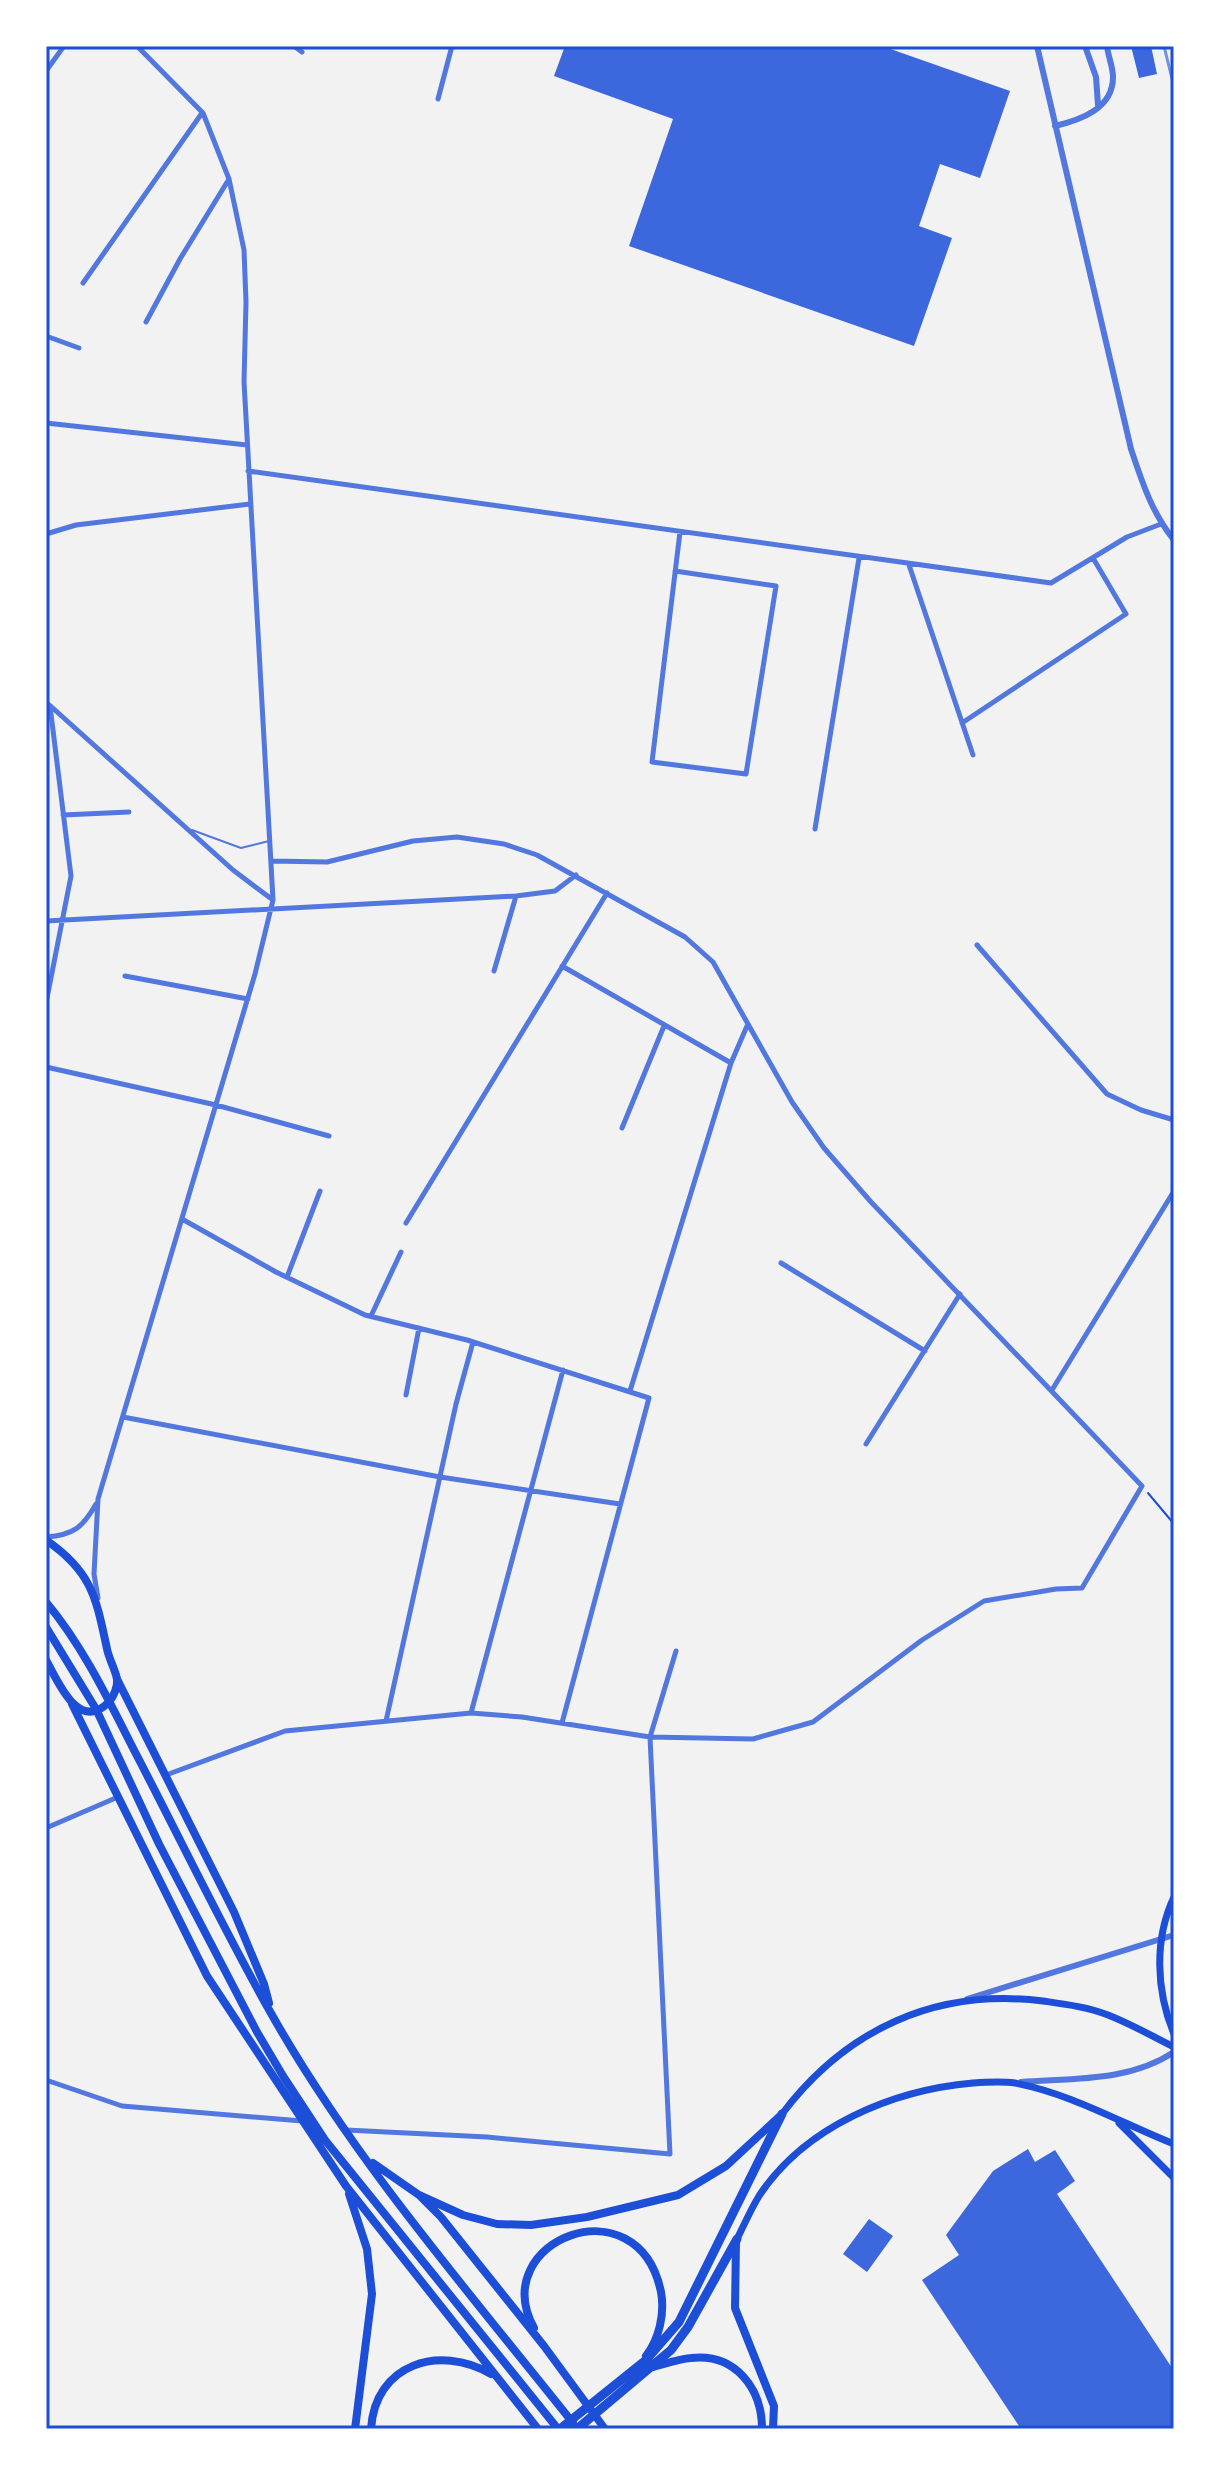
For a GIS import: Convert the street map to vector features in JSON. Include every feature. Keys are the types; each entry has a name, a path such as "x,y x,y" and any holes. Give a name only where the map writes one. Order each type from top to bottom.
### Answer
{"highway":[{"path":"577,2429 631,2372 658,2349 679,2322 782,2114"},
{"path":"559,2429 653,2367 671,2350 688,2327 737,2239"}],"main road":[{"path":"46,1539 76,1563 99,1607 111,1665 234,1912 264,1984 272,2015"},
{"path":"46,1602 106,1696 222,1924 316,2090 577,2429"},
{"path":"46,1627 96,1709 159,1844 283,2076 335,2152 559,2429"},
{"path":"46,1660 72,1704 207,1976 346,2186 538,2429"},
{"path":"72,1704 85,1711 99,1709 111,1700 117,1679"},
{"path":"1174,1897 1162,1934 1160,1970 1163,1997 1174,2034"},
{"path":"419,2195 463,2215 497,2224 531,2225 587,2217 678,2195 726,2166 782,2114 820,2070 853,2044 912,2014 955,2003 1016,1999 1058,2003 1107,2014 1174,2049"},
{"path":"773,2429 774,2406 735,2308 737,2239 760,2195 808,2145 845,2120 878,2104 926,2089 992,2082 1013,2083 1069,2097 1174,2144"},
{"path":"1114,2118 1174,2178"},
{"path":"335,2152 367,2249 372,2294 355,2429"},
{"path":"363,2154 419,2195 441,2217 544,2346 605,2429"},
{"path":"544,2346 525,2312 524,2286 530,2269 543,2253 561,2239 593,2229 609,2232 625,2238 643,2253 654,2271 662,2300 662,2318 656,2338 649,2352 631,2372"},
{"path":"653,2367 690,2357 714,2358 731,2366 754,2389 759,2400 762,2429"},
{"path":"371,2429 375,2401 382,2389 418,2364 431,2360 461,2361 495,2376"}],"street":[{"path":"46,71 64,46"},
{"path":"99,1607 94,1574 98,1499 248,999 273,900 248,471 244,250 229,179 203,113 137,46"},
{"path":"294,46 302,52"},
{"path":"438,99 452,46"},
{"path":"1037,46 1131,449 1146,494 1161,524 1174,540"},
{"path":"1085,46 1096,77 1098,109"},
{"path":"1055,126 1081,120 1098,109 1110,91 1113,80 1107,46"},
{"path":"83,283 203,113"},
{"path":"146,322 229,179"},
{"path":"46,336 79,348"},
{"path":"46,423 247,445"},
{"path":"248,471 1051,583 1127,537 1161,524"},
{"path":"46,534 76,525 250,504"},
{"path":"675,571 776,586 746,774 652,762 675,571 680,532"},
{"path":"815,829 859,558"},
{"path":"962,723 1126,614 1093,558"},
{"path":"909,565 973,755"},
{"path":"46,1003 71,876 48,704"},
{"path":"48,704 219,857 273,900"},
{"path":"63,815 129,812"},
{"path":"166,1775 285,1731 471,1713 650,1737 753,1739 813,1722 922,1640 984,1601 1056,1589 1082,1588 1142,1486 871,1202 824,1148 792,1102 713,962 685,937 576,875 537,855 504,844 457,837 413,841 327,862 272,861"},
{"path":"46,921 516,896 555,891 576,875"},
{"path":"406,1223 607,893"},
{"path":"494,971 516,896"},
{"path":"977,945 1107,1094 1141,1110 1174,1120"},
{"path":"562,966 731,1063"},
{"path":"125,976 248,999"},
{"path":"630,1391 731,1063 747,1025"},
{"path":"622,1128 664,1026"},
{"path":"46,1067 216,1105 329,1136"},
{"path":"287,1277 320,1191"},
{"path":"1052,1390 1174,1191"},
{"path":"182,1219 287,1277 371,1316 473,1342 649,1398 562,1723"},
{"path":"371,1316 401,1252"},
{"path":"781,1263 925,1351"},
{"path":"866,1444 960,1294"},
{"path":"406,1395 419,1328"},
{"path":"386,1721 473,1342"},
{"path":"471,1713 563,1370"},
{"path":"123,1417 440,1477 620,1504"},
{"path":"46,1539 81,1526 98,1499"},
{"path":"345,2130 487,2137 670,2154 650,1737 676,1651"},
{"path":"46,1828 118,1797"},
{"path":"955,2003 1174,1935"},
{"path":"1013,2083 1121,2075 1154,2063 1174,2049"},
{"path":"46,2080 122,2106 302,2121"}],"lane":[{"path":"190,830 241,848 271,841"}],"path":[{"path":"1142,1486 1174,1524"}],"building":[{"path":"565,46 882,46 1010,91 980,178 940,164 919,226 952,238 914,346 629,246 673,119 554,76"},
{"path":"1131,46 1151,46 1157,74 1139,78"},
{"path":"1028,2149 1035,2162 1055,2150 1075,2181 1057,2194 1174,2371 1174,2429 1021,2429 922,2280 959,2255 946,2235 993,2171"},
{"path":"869,2219 893,2236 867,2272 843,2254"}],"railway":[{"path":"1164,46 1174,87"}]}
